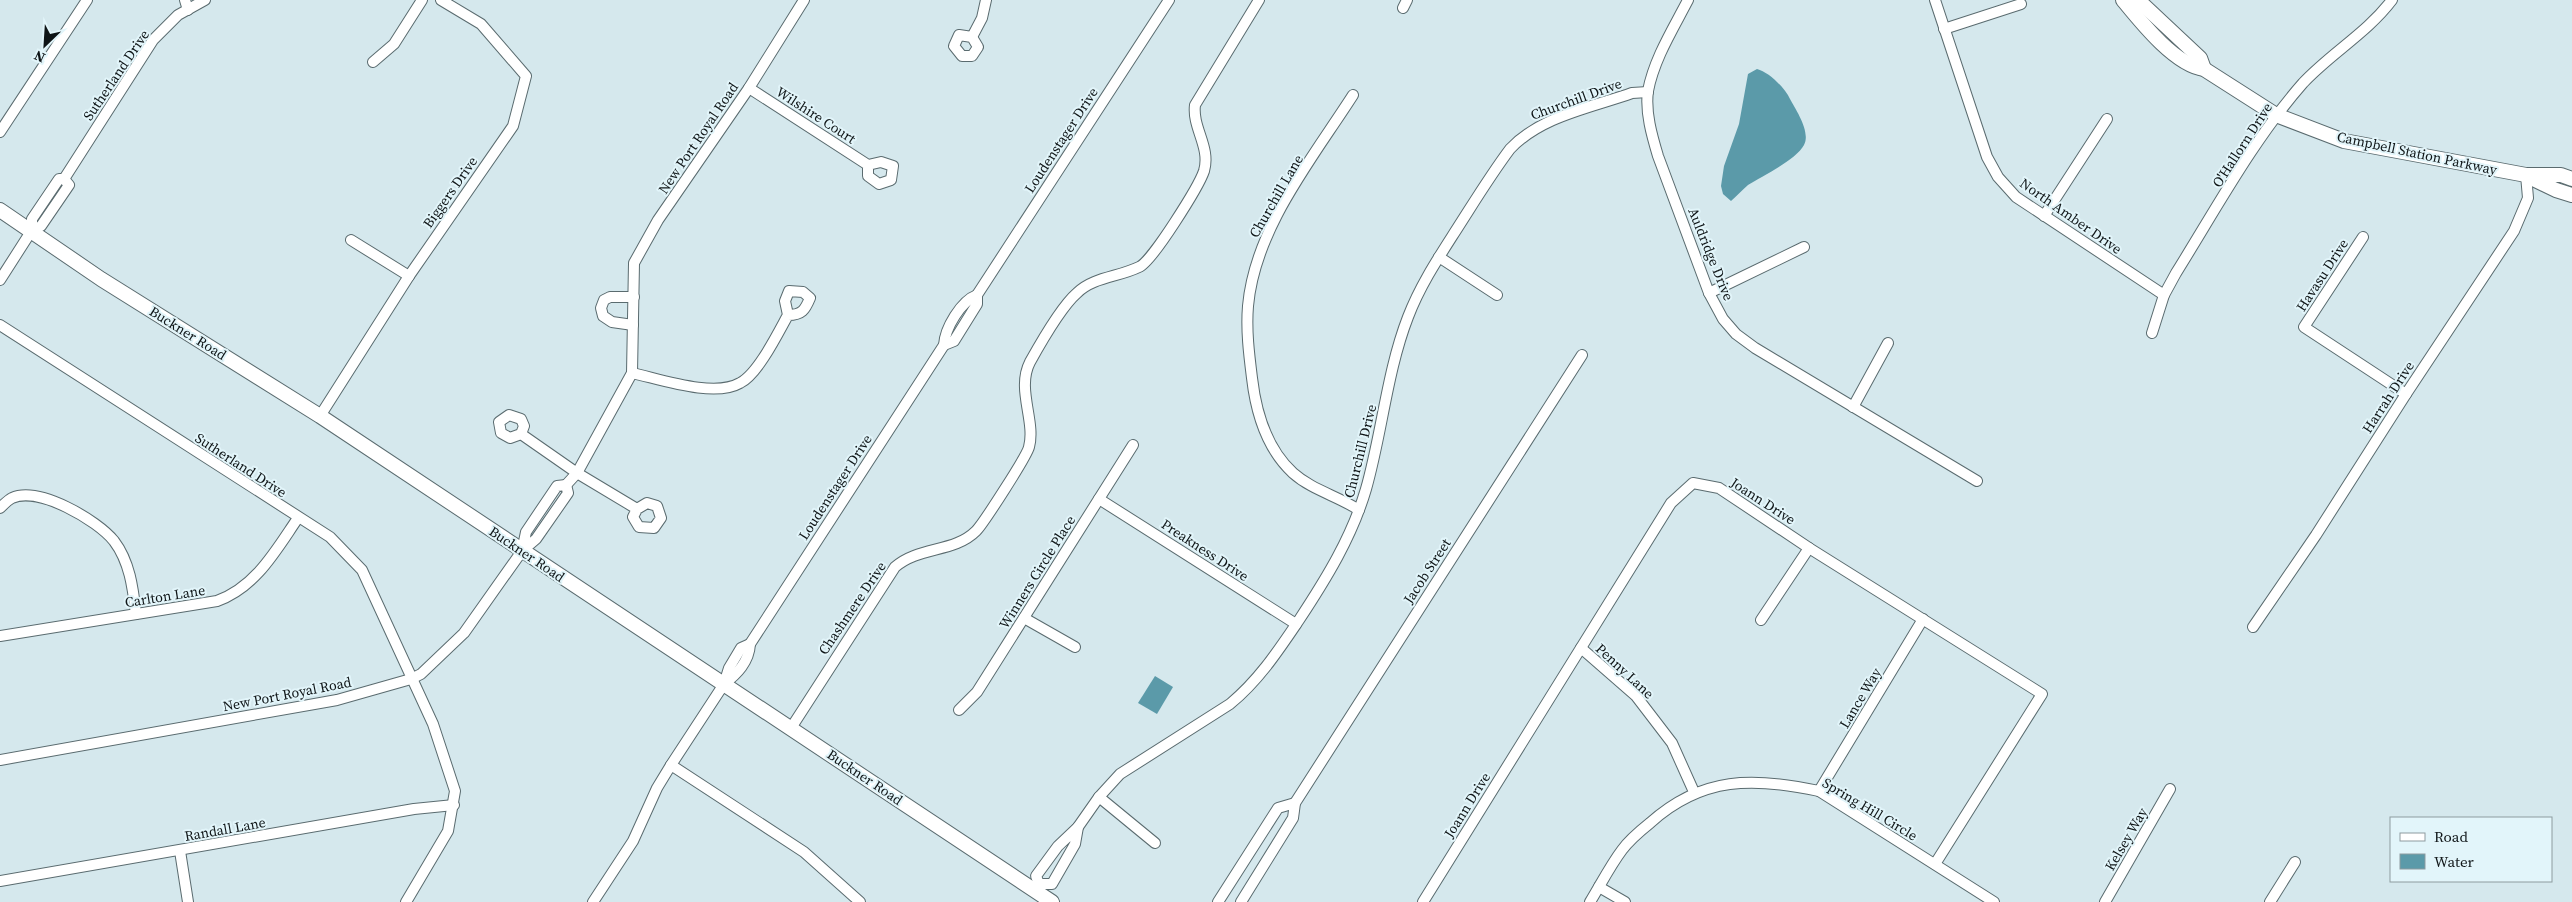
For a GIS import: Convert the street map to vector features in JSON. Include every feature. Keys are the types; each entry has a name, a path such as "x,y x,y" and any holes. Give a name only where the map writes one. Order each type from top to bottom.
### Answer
{"street":[{"path":"0,132 88,0"},
{"name":"Sutherland Drive","path":"0,280 32,230 41,226 69,184 64,179 153,40 187,5 205,0"},
{"path":"373,62 394,44 422,0"},
{"name":"Biggers Drive","path":"320,416 409,276 513,126 526,76 481,24 441,0"},
{"name":"New Port Royal Road","path":"0,760 337,700 411,679 421,674 464,632 522,551 536,539 568,493 566,485 577,473 632,373 634,263 658,220 749,88 804,0"},
{"path":"972,38 982,18 986,0"},
{"name":"Loudenstager Drive","path":"594,902 633,841 657,788 671,766 724,684 737,674 741,668 750,654 750,644 944,345 954,341 977,304 977,295 1169,0"},
{"name":"Chashmere Drive","path":"791,728 895,567 918,553 957,544 977,530 1022,462 1029,447 1024,384 1031,361 1077,292 1099,280 1126,273 1145,265 1190,197 1201,177 1206,160 1203,140 1194,115 1195,105 1259,0"},
{"name":"Auldridge Drive","path":"1688,0 1659,55 1648,92 1652,136 1709,292 1723,319 1736,334 1755,348 1977,481"},
{"name":"North Amber Drive","path":"1935,0 1987,157 1998,177 2016,197 2164,295"},
{"name":"Campbell Station Parkway","path":"2124,0 2161,42 2194,68 2204,69 2276,115 2344,141 2526,175 2561,175 2572,179"},
{"name":"Campbell Station Parkway","path":"2138,0 2200,58 2204,69"},
{"name":"O'Hallorn Drive","path":"2152,332 2164,295 2276,115 2305,82 2340,49 2359,36 2392,0"},
{"path":"1944,29 2021,4"},
{"name":"Wilshire Court","path":"749,88 868,165"},
{"name":"Churchill Drive","path":"1078,827 1075,844 1052,884 1037,887 1036,876 1058,846 1078,827 1099,797 1128,768 1243,694 1266,668 1325,581 1346,543 1359,510 1368,481 1399,345 1421,288 1497,167 1524,135 1542,124 1632,93 1648,92"},
{"name":"Churchill Lane","path":"1354,95 1286,200 1261,247 1248,305 1247,332 1252,385 1266,438 1277,455 1294,474 1318,490 1343,500 1359,510"},
{"path":"2044,216 2107,119"},
{"name":"Campbell Station Parkway","path":"2526,175 2556,190 2572,195"},
{"name":"Harrah Drive","path":"2253,627 2316,535 2520,221 2528,198 2526,175"},
{"name":"Buckner Road","path":"0,210 102,279 320,416 724,684 1037,887 1052,902"},
{"name":"Havasu Drive","path":"2363,237 2304,327 2406,394"},
{"path":"351,240 409,276"},
{"path":"1709,292 1804,248"},
{"path":"1439,257 1497,295"},
{"path":"633,325 612,322 603,316 601,308 604,300 610,297 634,297"},
{"path":"632,373 706,390 740,383 760,363 788,315"},
{"name":"Sutherland Drive","path":"0,325 330,537 362,570 433,724 455,792 454,805"},
{"path":"1854,407 1888,343"},
{"name":"Jacob Street","path":"1242,902 1293,818 1295,802 1582,355"},
{"path":"521,434 577,473 637,509"},
{"name":"Winners Circle Place","path":"959,710 977,692 1133,445"},
{"name":"Joann Drive","path":"1424,902 1671,504 1693,483 1719,488 1809,548 2042,694 1935,864"},
{"path":"0,508 12,498 31,496 53,501 82,515 114,541 130,572 136,614"},
{"name":"Preakness Drive","path":"1099,499 1296,624"},
{"name":"Carlton Lane","path":"0,636 217,601 232,596 262,570 298,518"},
{"path":"1761,620 1809,548"},
{"path":"1024,618 1074,647"},
{"name":"Lance Way","path":"1819,791 1923,619"},
{"name":"Penny Lane","path":"1581,648 1636,696 1672,743 1694,792"},
{"path":"671,766 804,852 860,902"},
{"name":"Spring Hill Circle","path":"1590,902 1624,848 1666,808 1694,792 1739,782 1789,785 1819,791 1994,902"},
{"name":"Kelsey Way","path":"2105,902 2170,789"},
{"path":"1099,797 1155,843"},
{"name":"Jacob Street","path":"1218,902 1278,808 1295,802"},
{"path":"406,902 443,842 454,805"},
{"name":"Randall Lane","path":"0,881 414,809 454,805"},
{"path":"180,850 188,902"},
{"path":"2270,902 2295,862"},
{"path":"1599,886 1626,902"}],"water":[{"path":"1757,69 1781,85 1788,95 1802,121 1806,140 1800,151 1794,156 1748,185 1731,201 1723,194 1721,186 1724,166 1739,124 1748,74"},
{"path":"1155,676 1173,687 1157,714 1138,703"}]}
